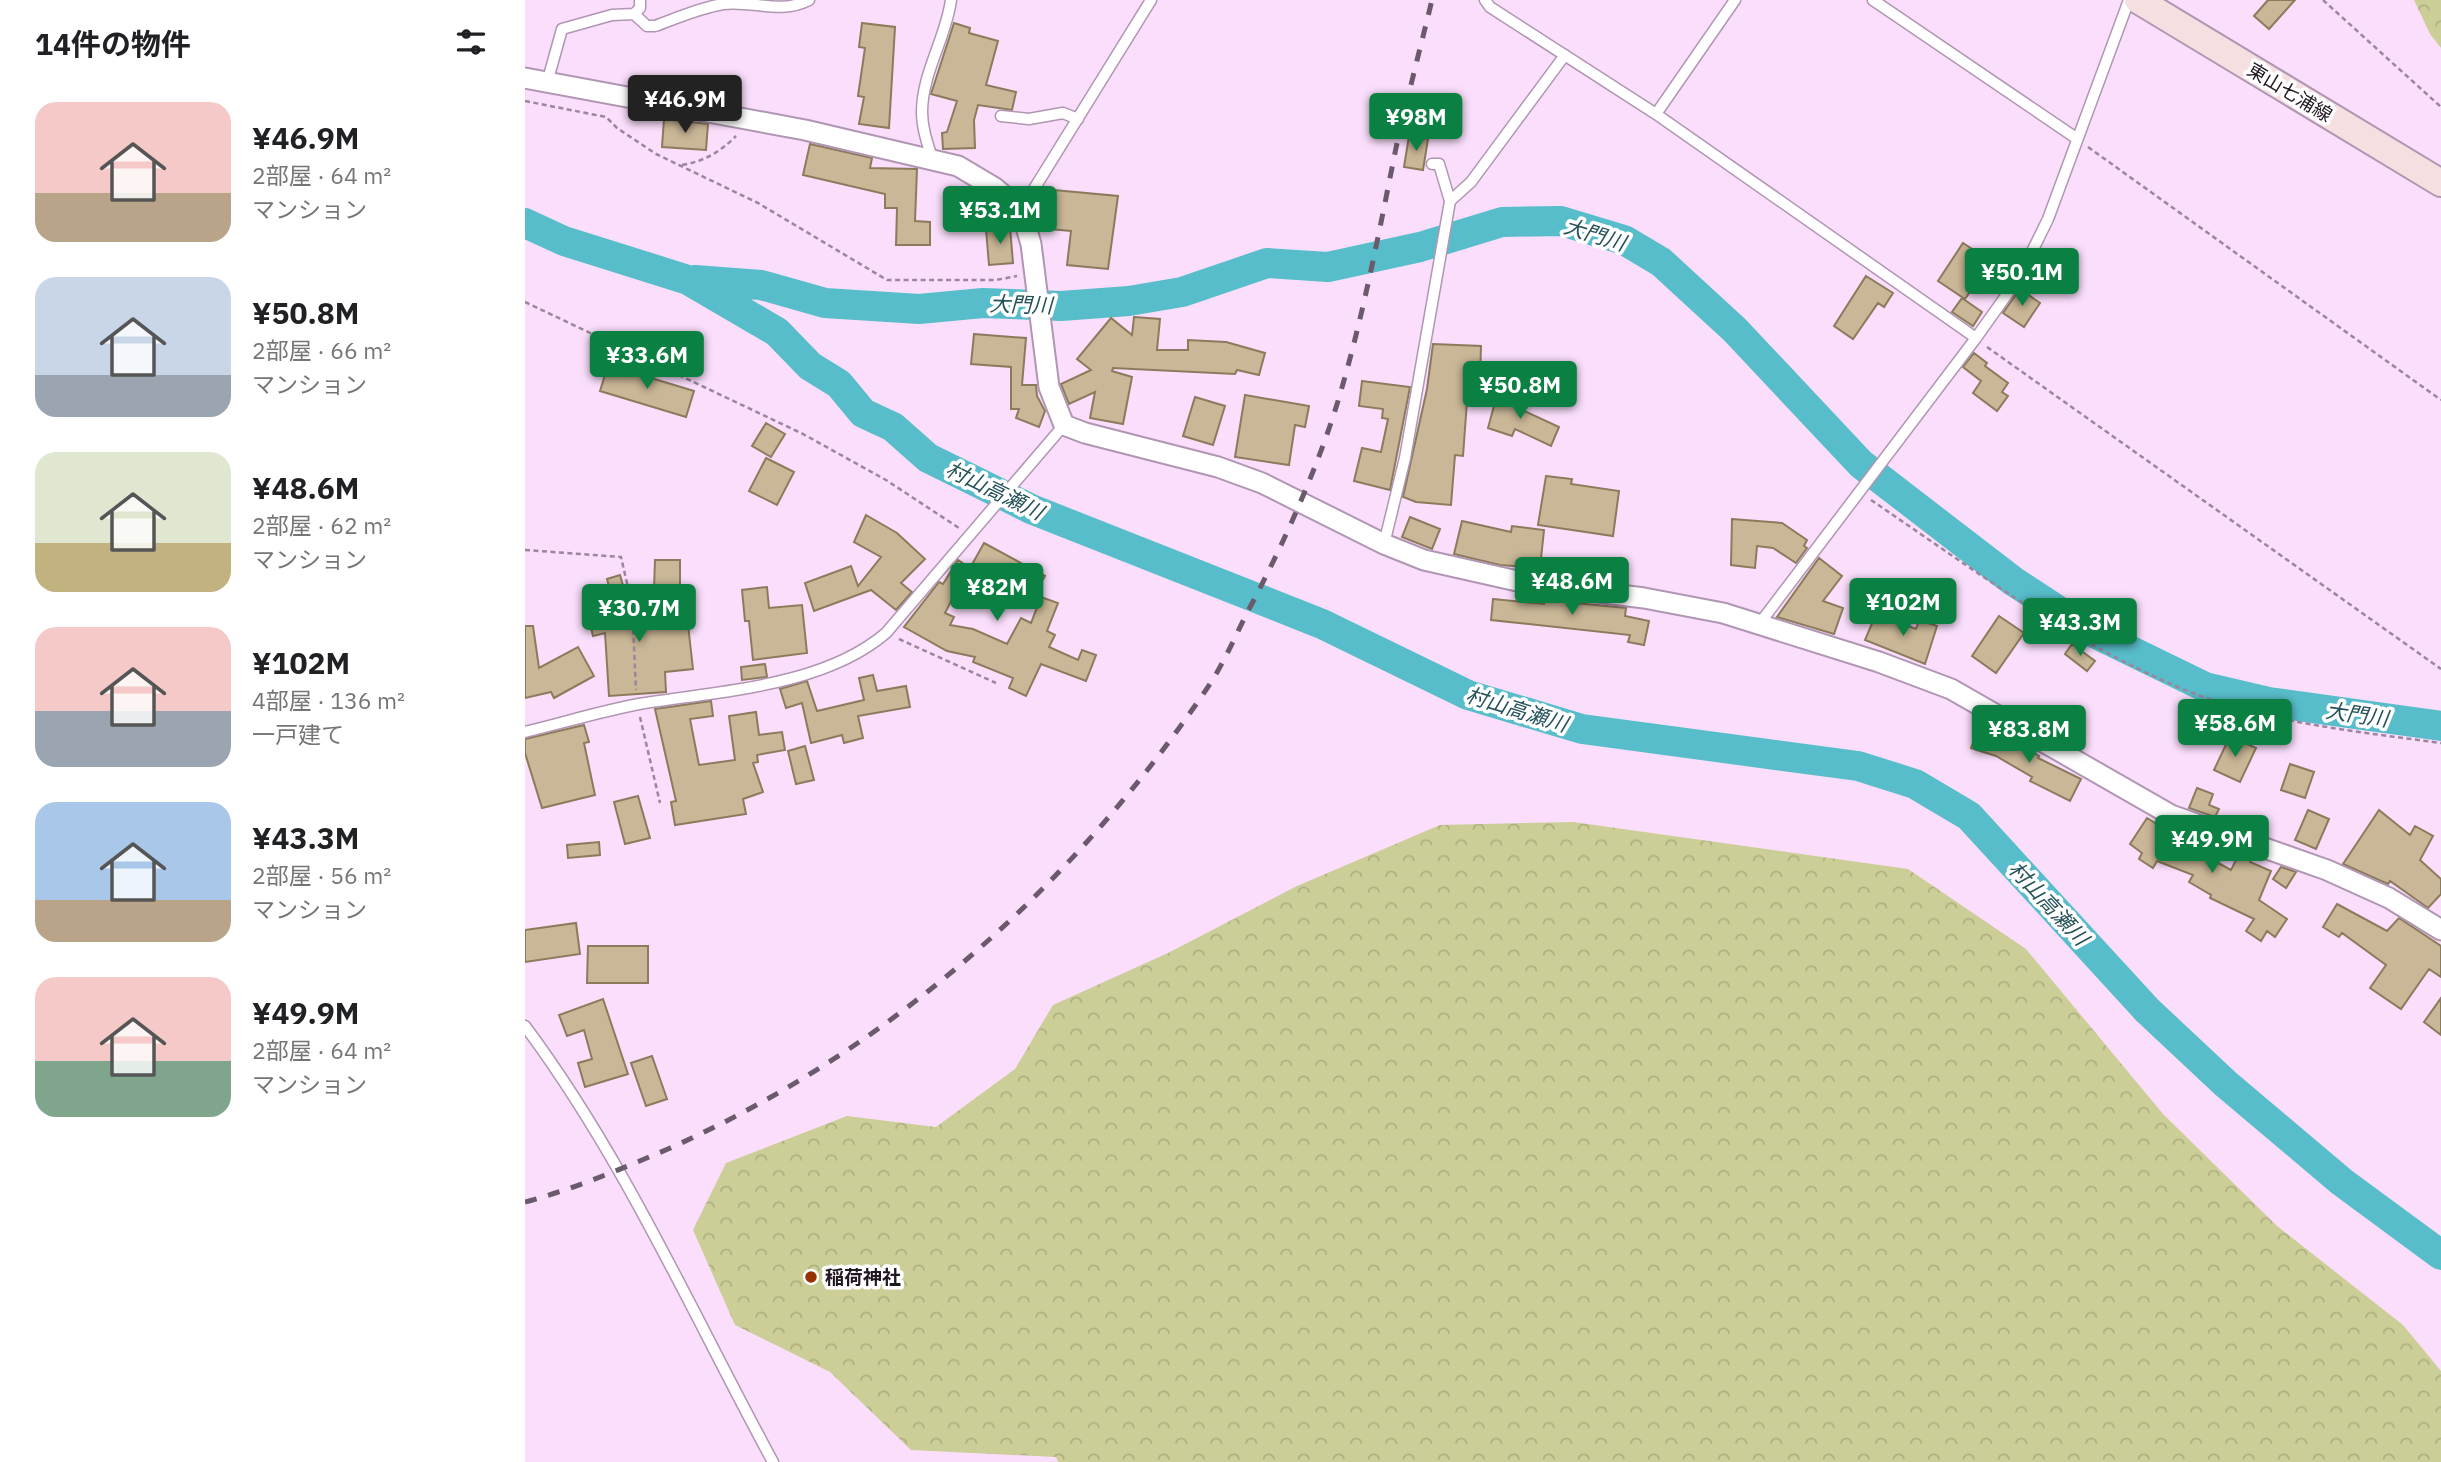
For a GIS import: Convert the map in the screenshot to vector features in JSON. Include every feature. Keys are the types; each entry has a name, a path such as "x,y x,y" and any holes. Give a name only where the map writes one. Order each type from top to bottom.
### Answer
{"main road":[{"name":"東山七浦線","path":"2138,0 2441,183"}],"street":[{"path":"525,78 805,130 969,170 1021,211 1031,243 1049,387 1064,425 1085,433 1218,467 1262,483 1384,544 1459,570 1526,583 1644,598 1760,623 1879,662 1951,689 2171,815 2327,870 2389,898 2441,930"}],"lane":[{"path":"547,83 562,29 612,15 634,14 640,8 640,0"},
{"path":"634,14 647,26 655,26 725,4 777,9 797,6 809,0"},
{"path":"933,161 922,110 925,89 948,21 951,0"},
{"path":"1021,211 1151,0"},
{"path":"1485,0 1490,7 1656,114 1976,338"},
{"path":"1656,114 1735,0"},
{"path":"1873,0 2076,138"},
{"path":"1760,623 1891,453 2020,276 2048,219 2129,0"},
{"path":"1450,201 1471,182 1565,55"},
{"path":"1001,116 1030,119 1063,113 1078,119"},
{"path":"1384,544 1405,458 1450,201 1439,164 1433,164"},
{"path":"525,732 637,705 775,683 864,652 886,633 1064,425"},
{"path":"525,1026 568,1083 619,1170 773,1462"}],"path":[{"path":"2322,0 2441,107"},
{"path":"525,101 606,117 617,128 656,154 758,203 887,280 1036,281"},
{"path":"682,165 701,162 722,149 750,121"},
{"path":"2076,138 2441,400"},
{"path":"525,302 803,434 887,480 968,534"},
{"path":"1976,338 2441,670"},
{"path":"1863,490 2019,601 2097,649 2179,687 2250,711 2351,732 2441,743"},
{"path":"525,550 621,557 632,605 637,705 660,803"},
{"path":"886,633 996,683"}],"green space":[{"path":"2414,0 2441,0 2441,48 2430,34"},
{"path":"1573,822 1908,869 2026,949 2163,1114 2277,1226 2403,1325 2441,1371 2441,1462 1058,1462 1056,1457 911,1450 830,1372 735,1325 693,1230 726,1163 847,1116 936,1127 1015,1069 1053,1005 1168,953 1297,886 1440,825"}],"building":[{"path":"2268,0 2295,0 2269,29 2254,16"},
{"path":"862,23 895,27 889,128 859,124 864,97 858,96 865,48 859,47"},
{"path":"954,23 970,28 969,33 998,41 986,85 1016,92 1012,110 978,105 974,120 975,148 943,149 942,133 947,132 957,101 931,94"},
{"path":"664,119 708,124 706,150 662,147"},
{"path":"1409,136 1428,139 1423,170 1404,167"},
{"path":"810,144 872,158 870,168 917,169 915,221 930,222 930,245 896,245 897,208 885,208 885,194 803,175"},
{"path":"1043,189 1118,196 1108,269 1067,265 1071,231 1039,228"},
{"path":"1010,227 1013,263 989,265 986,229"},
{"path":"1963,243 1991,261 1965,299 1938,281"},
{"path":"1866,276 1893,293 1884,307 1878,303 1853,339 1834,326"},
{"path":"2020,289 2040,303 2024,327 2003,313"},
{"path":"1962,298 1982,312 1973,326 1952,312"},
{"path":"1134,317 1160,319 1157,350 1188,350 1188,340 1226,342 1265,353 1259,375 1237,370 1235,374 1113,368 1112,371 1132,377 1123,424 1090,418 1095,392 1069,404 1061,384 1091,370 1077,359 1111,318 1132,335"},
{"path":"974,334 1026,338 1022,385 1036,385 1037,396 1045,411 1039,427 1016,418 1019,409 1011,409 1011,367 971,364"},
{"path":"1433,344 1481,346 1480,375 1469,374 1463,456 1455,455 1451,505 1416,502 1403,497 1427,389"},
{"path":"1974,353 1987,363 1985,366 2008,383 2002,392 2008,396 1997,411 1973,393 1981,381 1963,367"},
{"path":"608,365 694,391 686,417 600,391"},
{"path":"1362,381 1410,387 1390,490 1354,481 1362,448 1381,452 1388,419 1382,418 1383,409 1359,406"},
{"path":"1498,391 1521,401 1518,408 1559,427 1551,446 1515,429 1512,436 1488,428"},
{"path":"1245,395 1309,406 1305,427 1295,425 1289,465 1235,457"},
{"path":"1195,397 1225,406 1213,445 1183,436"},
{"path":"766,423 785,434 771,457 752,446"},
{"path":"766,458 794,472 777,505 749,491"},
{"path":"1546,476 1572,479 1571,484 1619,491 1613,536 1538,525"},
{"path":"866,515 897,533 925,559 901,583 912,592 896,610 871,590 814,611 805,583 851,566 858,586 881,557 854,542"},
{"path":"1410,517 1440,529 1432,549 1402,537"},
{"path":"1732,519 1782,523 1807,540 1804,546 1807,548 1796,563 1773,548 1757,546 1755,568 1731,565"},
{"path":"1462,521 1511,532 1512,526 1544,530 1540,568 1500,565 1454,554"},
{"path":"984,543 1045,576 1034,595 1000,577 986,599 960,584 945,613 954,617 950,625 973,629 1007,644 1021,618 1031,623 1041,597 1058,603 1047,631 1055,635 1049,647 1078,660 1082,650 1096,655 1086,681 1041,664 1026,696 1009,688 1013,678 973,662 975,657 947,651 904,627 939,582 943,584 958,560 970,568"},
{"path":"1819,558 1842,576 1823,601 1843,608 1834,634 1777,617"},
{"path":"655,560 680,560 680,590 654,589"},
{"path":"620,575 626,596 656,593 660,629 688,625 693,669 665,672 666,692 609,696 605,633 593,636 588,616 615,608 607,579"},
{"path":"767,587 769,608 802,605 807,653 753,660 749,621 745,621 742,590"},
{"path":"1493,599 1544,604 1545,600 1626,608 1625,616 1649,621 1644,645 1628,642 1630,635 1491,620"},
{"path":"1876,614 1916,629 1919,620 1937,626 1925,664 1865,640"},
{"path":"1999,616 2024,633 1996,673 1972,656"},
{"path":"525,626 533,626 539,668 578,647 594,676 554,698 551,692 525,698"},
{"path":"2072,644 2095,661 2087,671 2065,654"},
{"path":"765,664 767,677 742,680 741,667"},
{"path":"873,675 877,691 906,686 910,707 858,716 863,738 844,743 842,735 811,743 802,703 786,708 780,689 807,681 817,711 864,700 859,678"},
{"path":"711,701 713,716 690,719 699,765 735,760 729,716 756,712 759,735 782,732 785,750 757,755 758,762 753,763 763,792 743,799 746,814 675,825 671,802 676,801 655,709"},
{"path":"584,725 589,742 584,743 595,795 542,808 525,753 525,739"},
{"path":"1977,732 2006,741 2009,737 2039,756 2038,758 2081,779 2070,801 2030,781 2032,777 1996,756 1971,748"},
{"path":"2230,736 2256,748 2240,782 2214,770"},
{"path":"805,746 814,780 796,784 788,751"},
{"path":"2290,764 2314,772 2305,798 2281,790"},
{"path":"2197,788 2213,794 2209,805 2219,809 2215,817 2189,808"},
{"path":"638,796 650,838 625,844 614,802"},
{"path":"2308,810 2329,819 2316,849 2295,840"},
{"path":"2379,810 2410,835 2415,826 2433,836 2420,860 2441,879 2441,894 2428,908 2390,881 2388,884 2343,864"},
{"path":"2147,818 2176,836 2178,831 2205,840 2200,853 2231,870 2240,852 2252,857 2250,862 2271,871 2259,900 2287,919 2275,937 2267,931 2261,941 2246,931 2254,919 2210,898 2211,895 2189,882 2193,875 2157,861 2153,868 2139,859 2142,853 2130,844"},
{"path":"599,842 600,855 568,858 567,845"},
{"path":"2281,867 2296,872 2286,888 2273,879"},
{"path":"2337,904 2387,931 2399,918 2441,946 2441,977 2429,969 2401,1009 2370,988 2386,965 2342,933 2339,937 2323,927"},
{"path":"576,923 580,954 525,962 525,930"},
{"path":"588,946 648,946 648,983 587,983"},
{"path":"2441,998 2441,1035 2424,1022"},
{"path":"603,999 628,1074 585,1087 578,1063 592,1059 584,1030 567,1036 559,1015"},
{"path":"652,1056 667,1099 646,1106 631,1063"}],"waterway":[{"name":"大門川","path":"695,280 761,285 825,303 919,309 983,303 1061,306 1129,301 1182,292 1267,263 1328,267 1420,247 1502,222 1561,221 1624,240 1661,262 1735,330 1861,464 2013,581 2088,630 2205,687 2269,702 2441,726"},
{"name":"村山高瀬川","path":"525,223 564,241 688,280 777,332 810,366 839,384 863,413 893,427 928,458 1031,509 1322,624 1468,695 1582,729 1858,766 1915,784 1969,816 2147,1010 2226,1084 2342,1182 2441,1255"}],"railway":[{"path":"525,1202 579,1185 668,1149 750,1109 828,1063 902,1011 972,955 1037,894 1099,828 1157,758 1210,684 1225,658 1283,540 1325,440 1361,316 1396,148 1432,0"}],"place":[{"name":"稲荷神社","path":"811,1277"}]}
